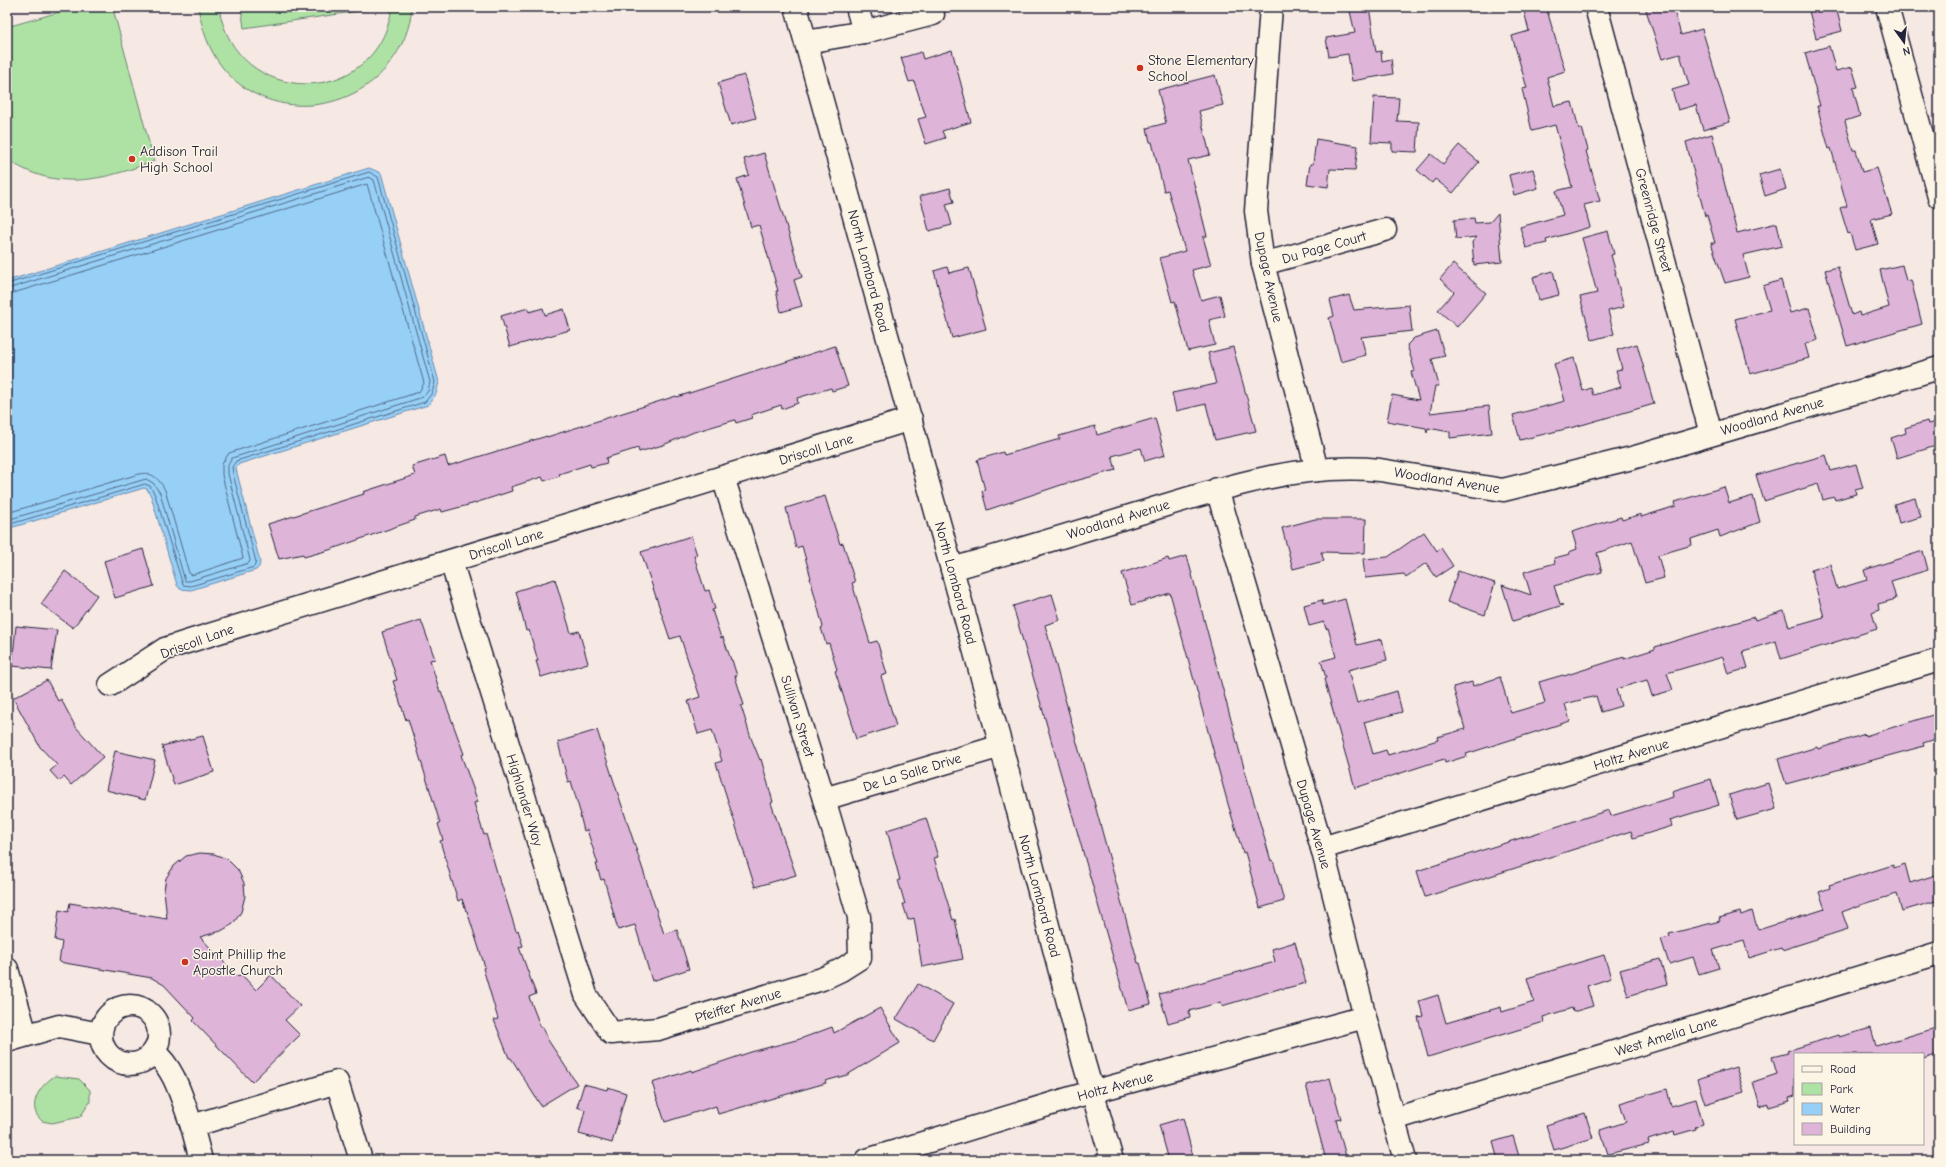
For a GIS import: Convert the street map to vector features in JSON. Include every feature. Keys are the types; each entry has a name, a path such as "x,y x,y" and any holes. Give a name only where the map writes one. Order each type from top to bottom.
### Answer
{"street":[{"name":"North Lombard Road","path":"796,7 1001,746 1092,1092 1112,1160"},
{"path":"858,7 864,32"},
{"name":"Dupage Avenue","path":"1271,7 1256,210 1263,264 1317,470"},
{"name":"Greenridge Street","path":"1596,7 1712,434"},
{"path":"1888,7 1939,197"},
{"path":"806,42 864,32 933,14"},
{"name":"Du Page Court","path":"1263,264 1385,230"},
{"name":"Woodland Avenue","path":"952,569 1217,490 1265,478 1317,470 1360,468 1380,470 1503,490 1632,458 1939,368"},
{"name":"Driscoll Lane","path":"110,686 165,649 911,419"},
{"name":"Sullivan Street","path":"723,477 824,799 859,917 860,958"},
{"name":"Dupage Avenue","path":"1217,490 1322,848 1365,1017 1405,1160"},
{"name":"Highlander Way","path":"451,561 586,995 611,1033"},
{"name":"Holtz Avenue","path":"1322,848 1939,660"},
{"name":"De La Salle Drive","path":"824,799 1001,746"},
{"name":"West Amelia Lane","path":"1394,1119 1939,953"},
{"name":"Pfeiffer Avenue","path":"611,1033 658,1029 822,979 860,958"},
{"path":"7,969 17,1038 59,1026 100,1034"},
{"path":"127,1006 143,1008 153,1016 158,1028 159,1036 154,1052 141,1062 124,1064 116,1061 104,1050 100,1034 102,1026 111,1012 127,1006"},
{"name":"Holtz Avenue","path":"867,1160 1092,1092 1365,1017"},
{"path":"154,1052 165,1061 174,1079 192,1126 201,1160"},
{"path":"192,1126 337,1082 361,1160"}],"green space":[{"path":"77,7 110,7 113,9 154,161 98,178 61,180 25,170 7,159 7,27"},
{"path":"198,7 219,7 230,41 250,65 277,79 306,84 335,79 361,65 381,41 392,7 412,7 408,29 399,50 390,63 373,81 353,94 331,102 308,105 284,104 262,97 241,85 223,68 210,47"},
{"path":"241,7 372,7 373,9 244,28"},
{"path":"55,1076 79,1079 90,1090 90,1102 80,1117 52,1123 42,1121 37,1115 35,1108 36,1097 47,1082"}],"water":[{"path":"369,168 381,173 439,382 436,394 428,405 239,464 236,468 260,562 259,567 256,570 191,590 180,589 177,585 151,496 147,489 144,488 7,529 7,281"}],"building":[{"path":"1349,7 1369,7 1376,52 1381,51 1382,61 1391,59 1393,74 1352,81 1348,54 1329,57 1326,38 1355,33"},
{"path":"1523,7 1546,7 1565,71 1547,77 1554,106 1572,102 1579,129 1582,128 1588,150 1586,151 1600,201 1584,205 1590,227 1546,240 1547,243 1526,248 1520,227 1563,215 1556,191 1572,187 1555,125 1532,131 1522,89 1527,88 1512,36 1529,31"},
{"path":"1645,7 1673,7 1681,35 1702,29 1730,122 1703,130 1696,105 1678,110 1672,90 1689,85 1680,54 1662,59"},
{"path":"1808,7 1836,7 1842,31 1816,38"},
{"path":"1829,46 1836,71 1852,67 1858,87 1853,88 1860,116 1845,121 1853,150 1856,150 1862,172 1877,168 1892,214 1871,219 1878,244 1855,250 1850,233 1848,234 1840,208 1847,206 1831,148 1829,149 1817,106 1820,106 1805,53"},
{"path":"952,50 971,122 942,131 945,138 926,144 918,119 926,117 914,81 909,82 901,58 921,52 923,59"},
{"path":"744,75 756,118 731,125 718,83"},
{"path":"1215,75 1223,105 1199,111 1210,155 1188,160 1207,236 1203,237 1211,265 1192,270 1201,300 1220,295 1225,316 1209,320 1215,345 1188,351 1175,301 1172,302 1160,258 1185,251 1168,190 1164,191 1147,128 1166,123 1158,90"},
{"path":"1374,97 1399,98 1397,121 1419,122 1417,152 1392,151 1392,143 1371,142"},
{"path":"1712,134 1737,233 1777,223 1782,246 1743,255 1749,277 1725,283 1711,243 1715,243 1707,215 1705,216 1686,142"},
{"path":"1316,139 1358,146 1355,170 1330,169 1328,187 1307,184 1310,164 1313,164"},
{"path":"1459,145 1479,162 1453,193 1435,179 1432,183 1417,170 1431,154 1443,164"},
{"path":"764,153 802,277 794,280 802,306 781,312 776,291 778,291 759,225 751,227 737,179 749,175 744,159"},
{"path":"1533,169 1538,188 1514,195 1509,175"},
{"path":"1780,169 1786,189 1765,196 1759,175"},
{"path":"950,188 954,202 946,204 952,225 929,231 920,196"},
{"path":"1498,213 1502,262 1474,265 1472,242 1477,237 1456,239 1454,220 1474,218 1475,223 1490,222"},
{"path":"1608,231 1614,254 1611,255 1624,307 1608,311 1614,334 1592,340 1580,297 1597,293 1582,238"},
{"path":"1453,264 1486,293 1457,327 1438,310 1454,292 1440,279"},
{"path":"1902,265 1906,281 1911,280 1922,324 1847,346 1825,270 1838,267 1852,315 1859,312 1860,316 1889,307 1880,270"},
{"path":"947,267 949,273 969,268 986,329 952,338 934,271"},
{"path":"1553,271 1559,295 1539,300 1533,277"},
{"path":"1781,280 1790,313 1809,308 1818,340 1805,344 1809,358 1750,374 1735,319 1770,310 1763,286"},
{"path":"1349,295 1354,310 1409,305 1412,331 1361,337 1366,355 1341,362 1329,318 1334,316 1330,300"},
{"path":"528,308 529,312 543,308 545,315 564,309 570,330 510,347 501,316"},
{"path":"1437,331 1445,356 1432,359 1439,386 1435,386 1430,413 1489,406 1492,433 1450,438 1450,432 1428,428 1427,433 1426,428 1387,421 1392,395 1419,400 1411,372 1415,371 1407,345 1414,338"},
{"path":"1637,344 1654,404 1578,426 1520,440 1513,415 1565,401 1554,364 1574,358 1583,391 1591,388 1593,395 1621,387 1616,370 1622,369 1617,350"},
{"path":"835,346 848,386 832,391 831,388 797,398 798,403 782,409 781,405 751,415 752,418 736,423 735,420 694,432 663,445 639,452 638,448 606,458 607,463 591,467 590,464 559,474 560,476 544,481 542,477 511,487 512,491 472,504 442,512 441,509 415,517 415,520 329,550 304,557 303,554 279,559 268,524 364,494 363,492 415,475 412,466 445,456 448,466 547,437 676,396 677,397"},
{"path":"1233,347 1256,431 1215,440 1206,404 1176,411 1172,393 1216,384 1208,353"},
{"path":"1155,418 1165,455 1145,461 1141,448 1112,456 1116,470 1064,484 987,510 982,491 985,490 977,460 1003,452 1004,455 1060,439 1059,436 1095,426 1097,435"},
{"path":"1927,421 1928,424 1939,421 1939,445 1897,458 1891,438 1906,433 1905,428"},
{"path":"1826,455 1831,471 1856,464 1863,488 1855,490 1856,494 1835,500 1834,497 1823,500 1818,484 1764,501 1756,475"},
{"path":"1724,487 1729,503 1753,496 1760,522 1720,537 1718,530 1691,539 1692,545 1658,555 1664,578 1645,583 1632,541 1597,553 1602,572 1554,586 1560,604 1563,605 1513,621 1502,585 1531,595 1524,572 1555,563 1554,558 1570,554 1569,552 1577,549 1572,532 1621,517 1622,520 1641,514 1641,517 1676,506 1675,502"},
{"path":"825,496 840,544 843,543 855,582 852,583 870,643 877,641 887,674 881,676 896,726 856,739 835,671 837,670 829,643 826,644 821,628 823,627 802,546 796,548 786,508"},
{"path":"1915,498 1921,517 1899,523 1894,504"},
{"path":"1315,519 1366,519 1365,553 1321,552 1324,561 1293,569 1282,528"},
{"path":"1424,532 1437,551 1441,548 1453,566 1436,577 1426,563 1406,577 1404,574 1365,578 1363,559 1388,557"},
{"path":"691,536 697,555 694,556 705,591 709,590 715,609 712,610 721,638 723,637 732,660 737,676 735,676 744,705 741,706 751,738 760,760 761,759 773,802 771,803 796,875 755,887 716,763 722,761 712,730 698,734 688,701 700,697 680,636 670,639 641,552"},
{"path":"143,549 154,586 115,598 104,561"},
{"path":"1923,551 1928,570 1891,581 1896,599 1878,604 1879,610 1872,613 1877,629 1781,659 1776,641 1743,651 1748,668 1728,674 1723,657 1667,673 1673,690 1652,696 1647,680 1616,689 1621,706 1601,712 1596,696 1565,704 1570,721 1466,754 1467,756 1445,763 1444,759 1355,788 1324,679 1326,678 1321,661 1336,657 1328,628 1326,629 1324,622 1309,626 1304,605 1322,600 1323,605 1345,599 1357,645 1382,639 1387,660 1348,670 1357,703 1397,691 1402,712 1364,722 1373,754 1386,750 1388,755 1438,740 1437,737 1465,729 1453,687 1472,682 1473,686 1500,677 1511,713 1545,703 1539,682 1563,675 1564,676 1624,657 1624,659 1655,649 1655,647 1754,617 1755,620 1784,611 1789,627 1824,617 1811,570 1830,564 1837,589 1867,580 1864,570"},
{"path":"1187,556 1241,757 1284,901 1260,908 1245,852 1243,853 1228,804 1170,593 1132,605 1122,573 1168,558 1169,561"},
{"path":"65,571 97,595 73,628 41,604"},
{"path":"1458,571 1495,583 1485,615 1447,602"},
{"path":"555,579 571,633 579,631 588,663 541,677 529,630 526,631 516,591"},
{"path":"1052,594 1060,620 1045,625 1138,963 1140,963 1151,1004 1128,1010 1013,606"},
{"path":"421,620 435,659 430,660 440,692 441,691 464,754 461,755 478,802 474,803 484,835 486,834 500,883 516,931 518,930 523,946 519,947 536,994 529,997 541,1028 543,1027 548,1040 577,1084 541,1106 511,1058 509,1058 494,1020 498,1019 483,968 485,967 467,911 462,899 458,901 440,841 443,840 438,824 440,823 408,719 406,720 393,681 397,680 382,632"},
{"path":"16,626 57,630 51,670 12,666"},
{"path":"47,680 58,701 61,699 75,726 103,757 71,785 64,777 59,781 50,771 57,765 40,747 13,698"},
{"path":"1939,713 1939,738 1923,743 1924,746 1786,784 1778,759 1817,747 1818,749 1865,734 1865,736"},
{"path":"597,730 664,934 677,930 689,969 652,981 635,925 618,930 604,879 601,880 596,864 598,864 587,830 584,831 571,781 568,782 558,742"},
{"path":"203,736 214,772 174,785 162,746"},
{"path":"115,751 155,760 145,800 106,790"},
{"path":"1711,779 1719,805 1670,820 1672,826 1633,838 1631,831 1425,897 1417,871 1609,810 1611,816 1673,797 1672,791"},
{"path":"1768,783 1776,809 1737,820 1729,795"},
{"path":"926,818 938,857 934,858 953,920 955,919 963,959 922,967 914,918 908,920 903,904 905,904 898,880 900,880 887,830"},
{"name":"Saint Phillip the Apostle Church","path":"200,853 214,854 227,859 238,870 244,883 245,896 241,912 233,924 221,931 200,937 238,977 241,974 256,990 271,975 300,1006 285,1020 300,1035 252,1082 193,1021 195,1018 164,985 152,978 59,962 62,942 55,940 59,910 68,912 70,903 167,919 164,890 166,878 174,866 186,856"},
{"path":"1905,864 1910,883 1939,874 1939,900 1902,911 1897,894 1866,903 1842,912 1848,929 1782,950 1781,948 1749,958 1744,941 1713,950 1719,968 1699,974 1693,957 1669,964 1661,939 1670,937 1669,934 1720,921 1719,918 1740,912 1741,915 1752,911 1758,930 1825,909 1819,892 1830,888 1829,885 1893,865 1894,868"},
{"path":"1295,942 1306,983 1282,988 1222,1006 1221,1002 1189,1011 1190,1017 1168,1023 1159,994 1275,962 1272,949"},
{"path":"1604,955 1611,978 1587,986 1593,1006 1573,1012 1572,1008 1543,1017 1544,1022 1428,1057 1418,1017 1423,1016 1419,1001 1438,995 1446,1023 1501,1007 1502,1012 1534,1002 1527,978"},
{"path":"1660,959 1667,984 1628,996 1620,970"},
{"path":"918,984 953,1004 933,1040 896,1019"},
{"path":"880,1008 900,1043 847,1075 825,1081 826,1083 718,1114 716,1106 665,1122 652,1083 691,1070 692,1072 751,1052 800,1039 832,1027 834,1033"},
{"path":"1939,1027 1939,1054 1924,1059 1924,1053 1794,1053 1794,1096 1789,1098 1790,1101 1769,1107 1768,1104 1760,1107 1753,1082 1777,1074 1772,1057 1788,1053 1787,1051 1838,1035 1839,1037 1871,1028 1876,1046"},
{"path":"1736,1067 1744,1092 1705,1104 1697,1079"},
{"path":"1330,1078 1341,1119 1336,1120 1347,1160 1326,1160 1306,1085"},
{"path":"584,1084 607,1090 608,1087 626,1093 612,1143 579,1134 585,1110 577,1107"},
{"path":"1667,1089 1671,1106 1696,1099 1703,1124 1695,1127 1696,1129 1675,1135 1674,1132 1648,1140 1649,1144 1608,1154 1600,1130 1626,1122 1620,1103"},
{"path":"1585,1113 1593,1138 1554,1150 1546,1125"},
{"path":"1183,1118 1194,1160 1169,1160 1159,1125"},
{"path":"1513,1136 1520,1160 1498,1160 1493,1142"}],"place":[{"name":"Stone Elementary School","path":"1140,68"},
{"name":"Addison Trail High School","path":"132,159"},
{"name":"Saint Phillip the Apostle Church","path":"185,962"}]}
